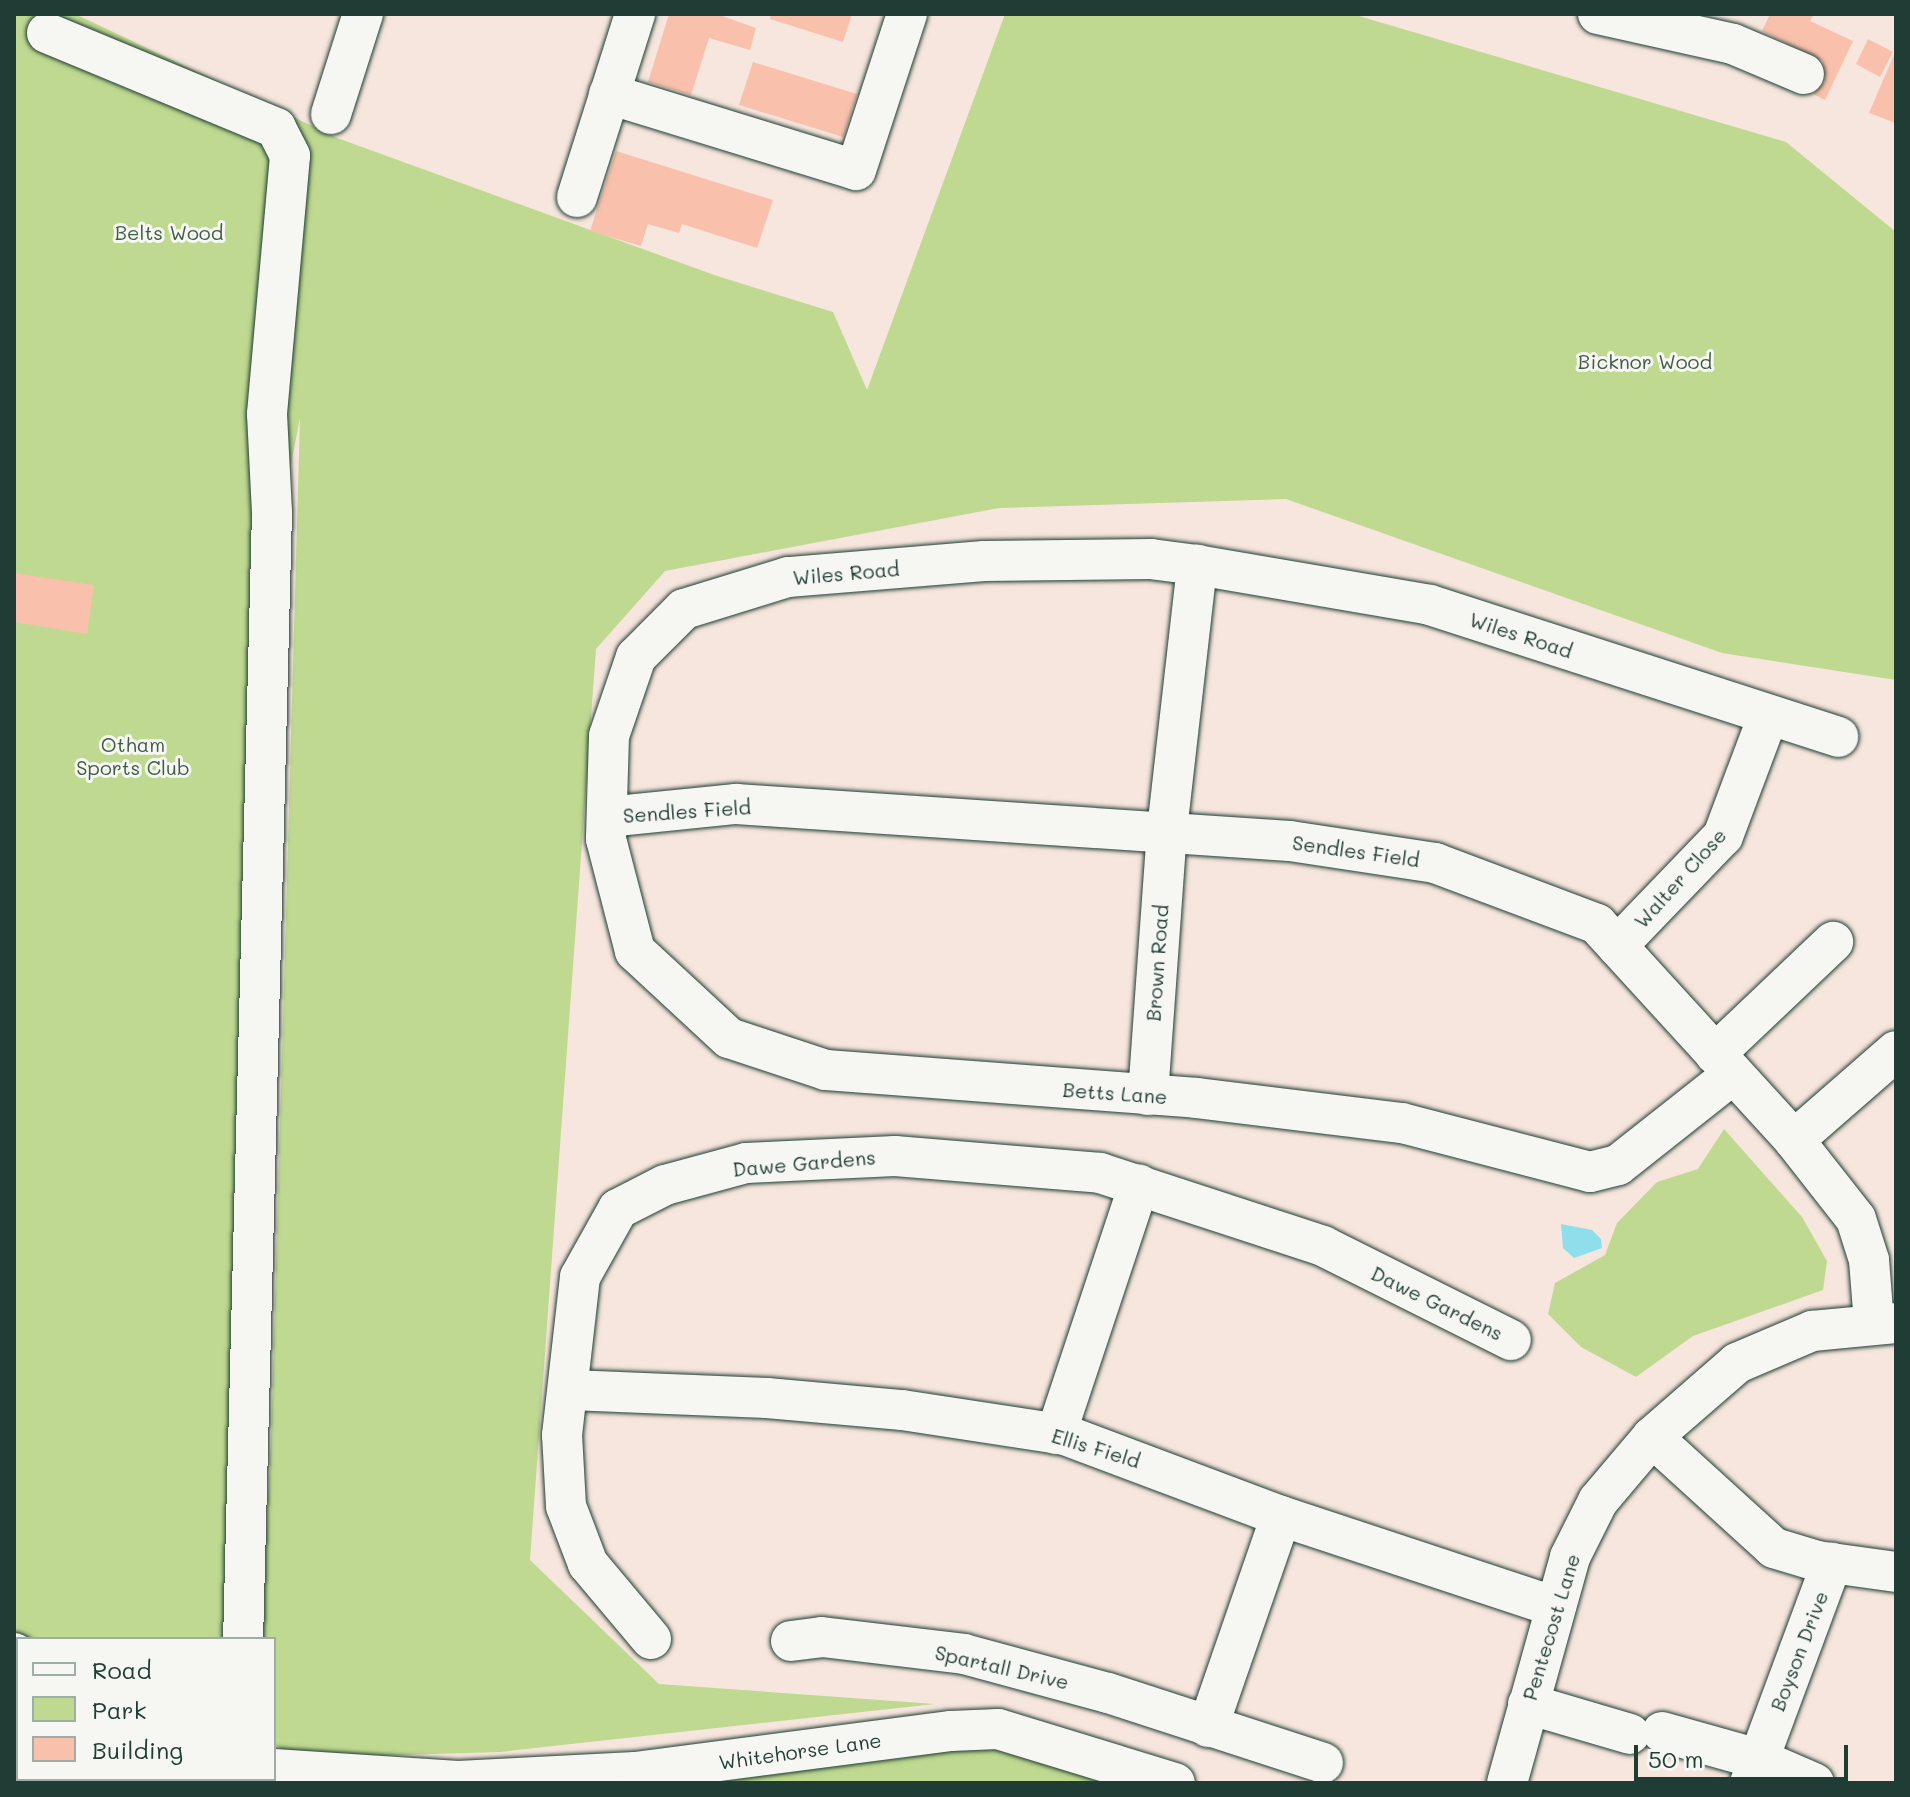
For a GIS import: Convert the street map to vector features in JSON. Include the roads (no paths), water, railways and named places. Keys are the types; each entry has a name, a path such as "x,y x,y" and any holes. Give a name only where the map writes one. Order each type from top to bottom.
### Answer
{"street":[{"path":"331,114 363,14"},
{"path":"577,197 635,14"},
{"path":"609,94 856,170 907,14"},
{"path":"1598,14 1733,44 1804,74"},
{"path":"47,33 276,128 290,156 267,414 272,512 243,1637"},
{"name":"Wiles Road","path":"607,817 609,736 636,657 684,609 788,577 984,561 1151,559 1430,605 1838,737"},
{"path":"1167,830 1197,565"},
{"name":"Walter Close","path":"1617,946 1723,836 1768,716"},
{"name":"Sendles Field","path":"607,817 736,804 1167,830 1435,863 1597,924 1794,1140 1856,1219 1885,1323"},
{"name":"Betts Lane","path":"607,817 606,839 635,951 729,1038 826,1070 1148,1095 1402,1123 1590,1172 1618,1165 1724,1064 1833,942"},
{"name":"Brown Road","path":"1148,1095 1167,830"},
{"path":"1794,1140 1896,1051"},
{"name":"Dawe Gardens","path":"651,1639 588,1564 566,1506 562,1435 570,1390 571,1334 580,1277 618,1209 665,1185 746,1163 895,1156 1100,1173 1323,1246 1511,1340"},
{"path":"1056,1434 1139,1184"},
{"name":"Pentecost Lane","path":"1507,1783 1553,1606 1570,1557 1598,1501 1652,1437 1737,1363 1812,1331 1885,1323"},
{"name":"Ellis Field","path":"570,1390 782,1399 1056,1434 1281,1516 1553,1606"},
{"path":"1652,1437 1774,1548 1832,1563 1896,1572"},
{"path":"1208,1727 1281,1516"},
{"name":"Boyson Drive","path":"1754,1771 1832,1563"},
{"name":"Spartall Drive","path":"791,1641 822,1637 964,1654 1108,1693 1323,1763"},
{"path":"1528,1704 1646,1733 1754,1771 1814,1783"},
{"name":"Whitehorse Lane","path":"276,1769 458,1781 635,1772 951,1731 998,1729 1175,1783"}],"water":[{"path":"1561,1224 1592,1230 1601,1239 1602,1248 1574,1258 1563,1248"}],"park label":[{"name":"Belts Wood","path":"169,232"},
{"name":"Bicknor Wood","path":"1645,361"},
{"name":"Otham Sports Club","path":"133,756"}]}
